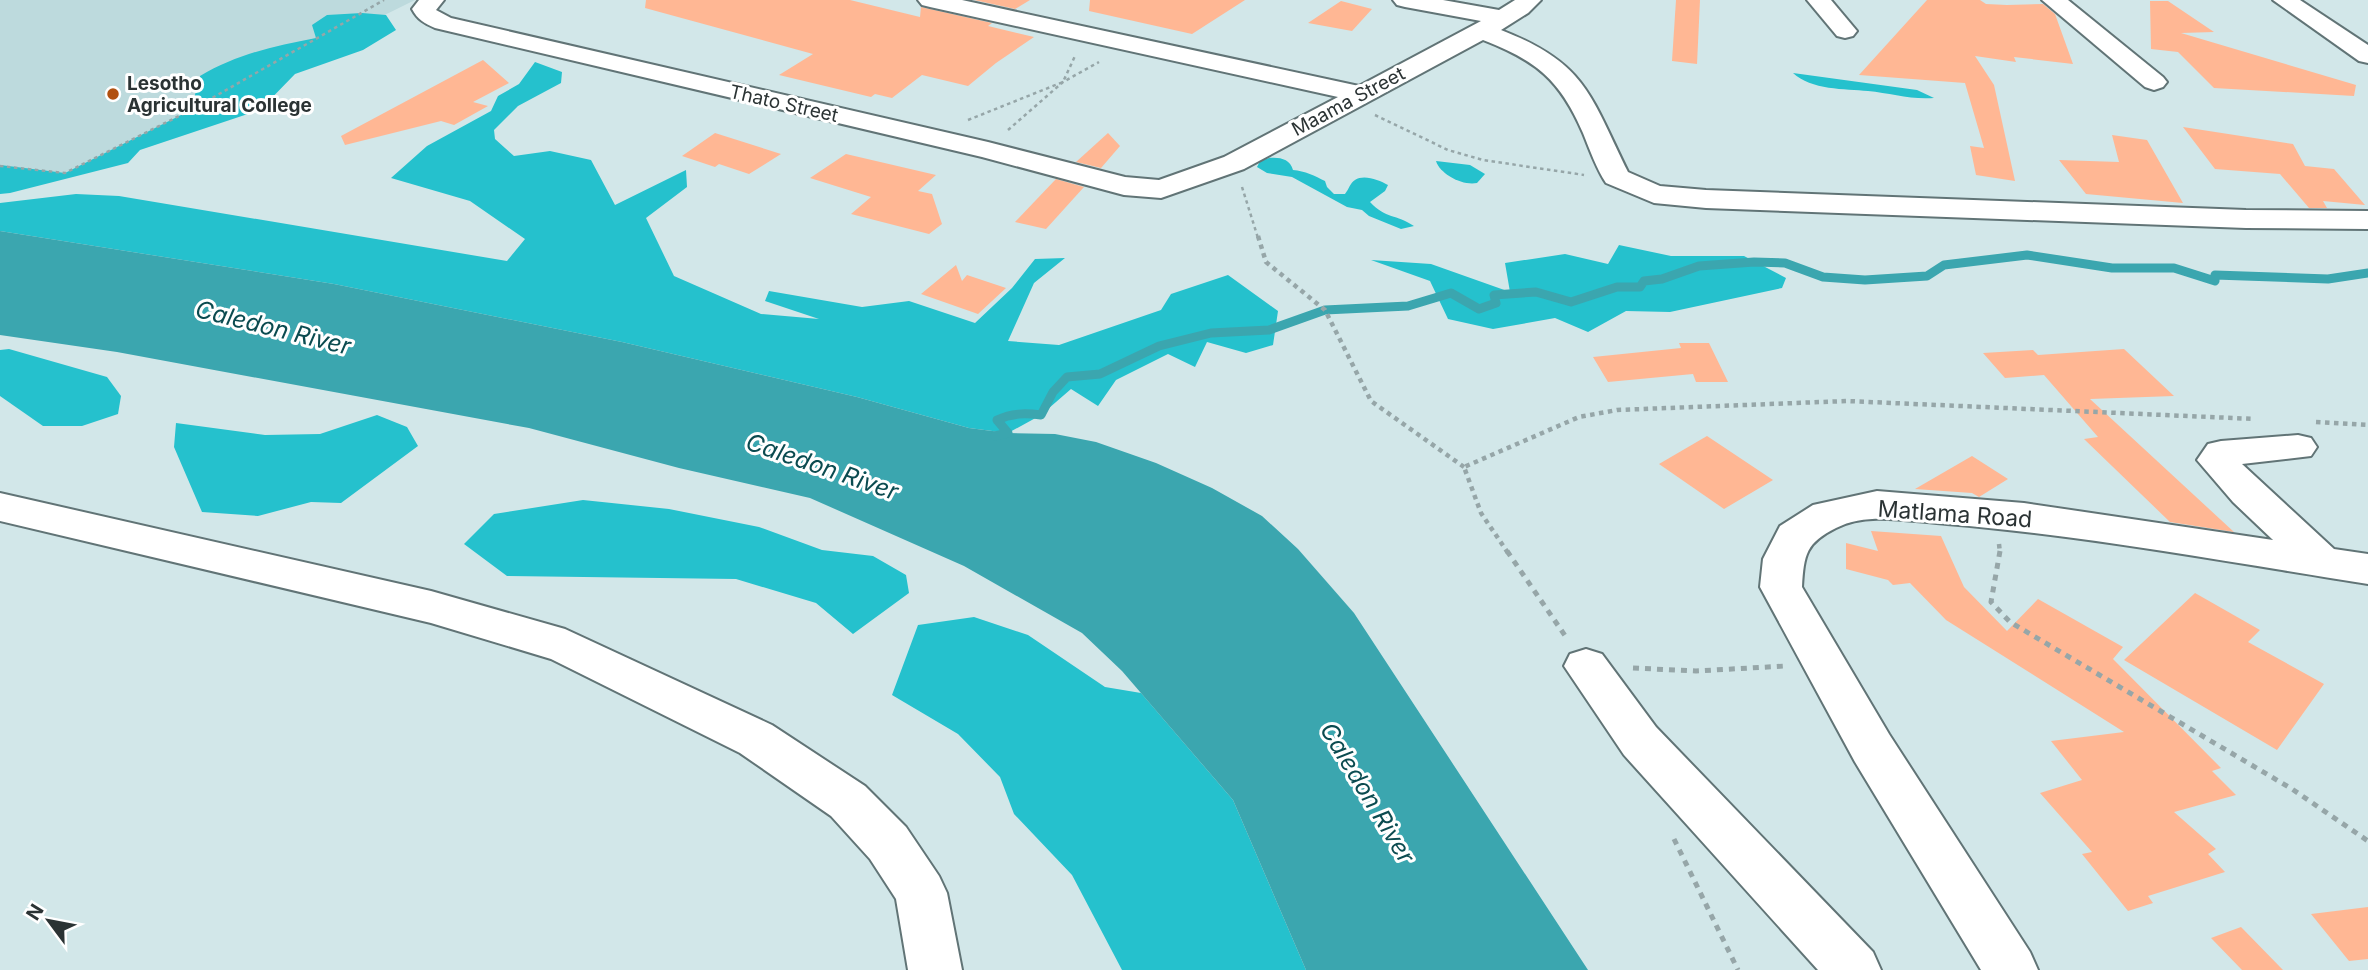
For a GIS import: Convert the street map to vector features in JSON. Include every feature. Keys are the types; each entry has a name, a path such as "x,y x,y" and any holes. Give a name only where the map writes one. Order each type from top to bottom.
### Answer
{"street":[{"name":"Thato Street","path":"432,0 424,9 427,15 443,23 988,150 1124,186 1161,189"},
{"path":"930,0 1133,45 1350,99"},
{"path":"1405,0 1492,24 1510,42 1562,74 1576,95 1616,177 1654,194 1706,199 2246,219 2368,220"},
{"name":"Maama Street","path":"1161,189 1234,163 1521,8 1529,0"},
{"path":"1819,0 1845,30"},
{"path":"2054,0 2154,82"},
{"path":"2285,0 2368,56"},
{"path":"2306,435 2221,453 2216,460 2247,493 2322,562"},
{"name":"Matlama Road","path":"2011,970 1940,860 1822,663 1781,587 1783,559 1794,536 1826,515 1877,505 1988,513 2368,569"},
{"path":"0,507 430,607 565,646 756,739 848,801 888,843 921,893 935,970"},
{"path":"1586,666 1640,741 1854,970"}],"path":[{"path":"0,166 65,173 191,110 384,0"},
{"path":"988,150 1063,82 1080,44 1082,33"},
{"path":"928,136 1063,82 1133,45"},
{"path":"1350,99 1375,115 1448,150 1483,160 1547,171 1616,177"},
{"path":"1234,163 1266,262 1325,310 1371,401 1464,467 1481,513 1586,666 1696,671 1822,663"},
{"path":"1464,467 1579,417 1616,410 1847,401 2056,408 2259,419"},
{"path":"2306,435 2368,425"},
{"path":"1988,513 2001,548 1991,603 2010,622 2292,789 2368,841"},
{"path":"1668,826 1738,970"}],"shaded area":[{"name":"Lesotho Agricultural College","path":"0,0 415,0 65,173 0,185"},
{"path":"327,15 386,15 396,30 363,50 295,74 260,110 140,150 128,163 0,194 0,165 65,173 191,110 200,76 214,68 256,52 316,38 312,25"},
{"path":"535,62 562,72 561,83 518,106 494,130 495,139 514,156 550,151 591,160 615,205 686,170 687,187 646,218 674,276 761,314 819,319 765,301 769,291 862,307 909,301 975,323 1012,288 1035,259 1065,258 1034,283 1008,341 1059,345 1161,310 1171,294 1228,275 1278,311 1273,345 1246,353 1207,342 1195,367 1168,354 1116,380 1098,406 1071,389 1041,415 1008,433 969,428 857,397 622,342 334,284 0,231 0,203 76,194 119,196 507,261 525,239 470,201 391,178 427,146 491,111 498,96 519,84"},
{"path":"1793,73 1917,90 1934,98 1829,88 1809,83"},
{"path":"1269,158 1284,160 1290,163 1293,170 1325,181 1334,194 1345,194 1359,178 1372,178 1384,183 1388,185 1385,191 1370,202 1386,214 1414,226 1401,229 1369,216 1362,210 1347,207 1292,177 1267,173 1257,167 1260,161"},
{"path":"1436,161 1470,165 1485,174 1477,183 1465,183 1447,174"},
{"path":"1619,245 1671,256 1744,256 1786,278 1782,288 1670,312 1626,311 1588,332 1555,318 1493,329 1448,319 1430,281 1371,260 1431,264 1510,292 1505,263 1565,254 1608,264"},
{"path":"9,349 107,377 121,396 118,414 82,426 43,426 0,396 0,350"},
{"path":"377,415 407,427 418,446 341,503 311,502 258,516 202,512 174,447 176,423 265,435 320,434"},
{"path":"583,500 669,509 759,527 822,550 873,556 906,575 909,593 853,634 816,603 736,579 507,576 464,544 494,514"},
{"path":"974,617 1028,635 1105,687 1141,693 1233,800 1306,970 1122,970 1072,875 1014,814 1000,777 958,734 892,695 918,625"}],"water":[{"name":"Caledon River","path":"0,231 334,284 622,342 857,397 969,428 1008,433 1055,434 1096,442 1156,463 1212,488 1262,516 1298,549 1354,613 1588,970 1306,970 1233,800 1122,671 1082,633 964,566 810,498 679,468 529,428 117,352 0,335"}],"building":[{"path":"646,0 850,0 920,17 921,7 992,23 988,26 1034,37 968,86 922,75 892,98 875,94 871,97 779,75 813,54 645,8"},
{"path":"974,0 1030,0 1015,9"},
{"path":"1090,0 1245,0 1192,34 1089,11"},
{"path":"1676,0 1700,0 1697,64 1672,61"},
{"path":"1927,0 1980,0 1986,4 2007,5 2043,4 2055,14 2073,64 2014,57 2016,62 1975,56 1994,85 2015,181 1976,175 1970,146 1984,148 1965,83 1859,75"},
{"path":"1341,1 1372,9 1352,31 1308,23"},
{"path":"2150,1 2168,1 2214,32 2181,33 2356,85 2354,96 2214,88 2178,52 2151,49"},
{"path":"483,60 509,83 473,102 488,106 454,125 441,121 345,145 341,136"},
{"path":"2183,127 2293,144 2305,166 2334,169 2365,205 2323,201 2327,208 2309,208 2280,174 2215,169"},
{"path":"715,133 781,154 749,174 682,156"},
{"path":"1108,133 1120,146 1101,168 1076,162"},
{"path":"2112,135 2147,140 2183,203 2086,194 2059,160 2119,162"},
{"path":"846,154 936,175 918,191 932,194 942,224 929,234 851,214 871,197 810,178"},
{"path":"1056,179 1084,187 1046,229 1015,222"},
{"path":"956,265 962,281 967,275 1006,288 978,314 921,294"},
{"path":"1679,343 1709,343 1728,382 1696,382 1693,374 1608,382 1593,357 1681,348"},
{"path":"2124,349 2174,396 2090,399 2234,532 2170,522 2084,439 2098,437 2044,375 2005,378 1983,353 2033,350 2038,355"},
{"path":"1707,436 1773,480 1724,509 1659,464"},
{"path":"1972,456 2008,479 1979,497 1972,493 1915,489"},
{"path":"1871,531 1941,536 1964,587 2007,631 2038,599 2123,647 2113,659 2221,768 2212,771 2236,795 2174,812 2216,849 2208,854 2225,872 2148,896 2153,903 2128,911 2082,854 2092,852 2040,793 2082,780 2051,741 2124,732 1946,620 1910,583 1893,585 1888,580 1846,569 1846,543 1878,551"},
{"path":"2195,593 2260,630 2248,642 2324,684 2277,750 2124,660"},
{"path":"2368,907 2368,959 2349,961 2311,914"},
{"path":"2241,927 2283,970 2242,970 2211,938"}],"waterway":[{"path":"995,436 1008,433 997,420 1019,414 1041,415 1053,392 1067,377 1100,374 1159,346 1211,333 1269,330 1325,310 1408,306 1451,293 1479,309 1496,303 1494,295 1536,292 1571,302 1617,287 1640,287 1644,281 1662,279 1699,266 1785,263 1823,277 1865,280 1927,276 1944,265 2027,255 2112,268 2174,268 2215,281 2215,275 2328,279 2368,273"}],"place":[{"name":"Lesotho Agricultural College","path":"113,94"}]}
